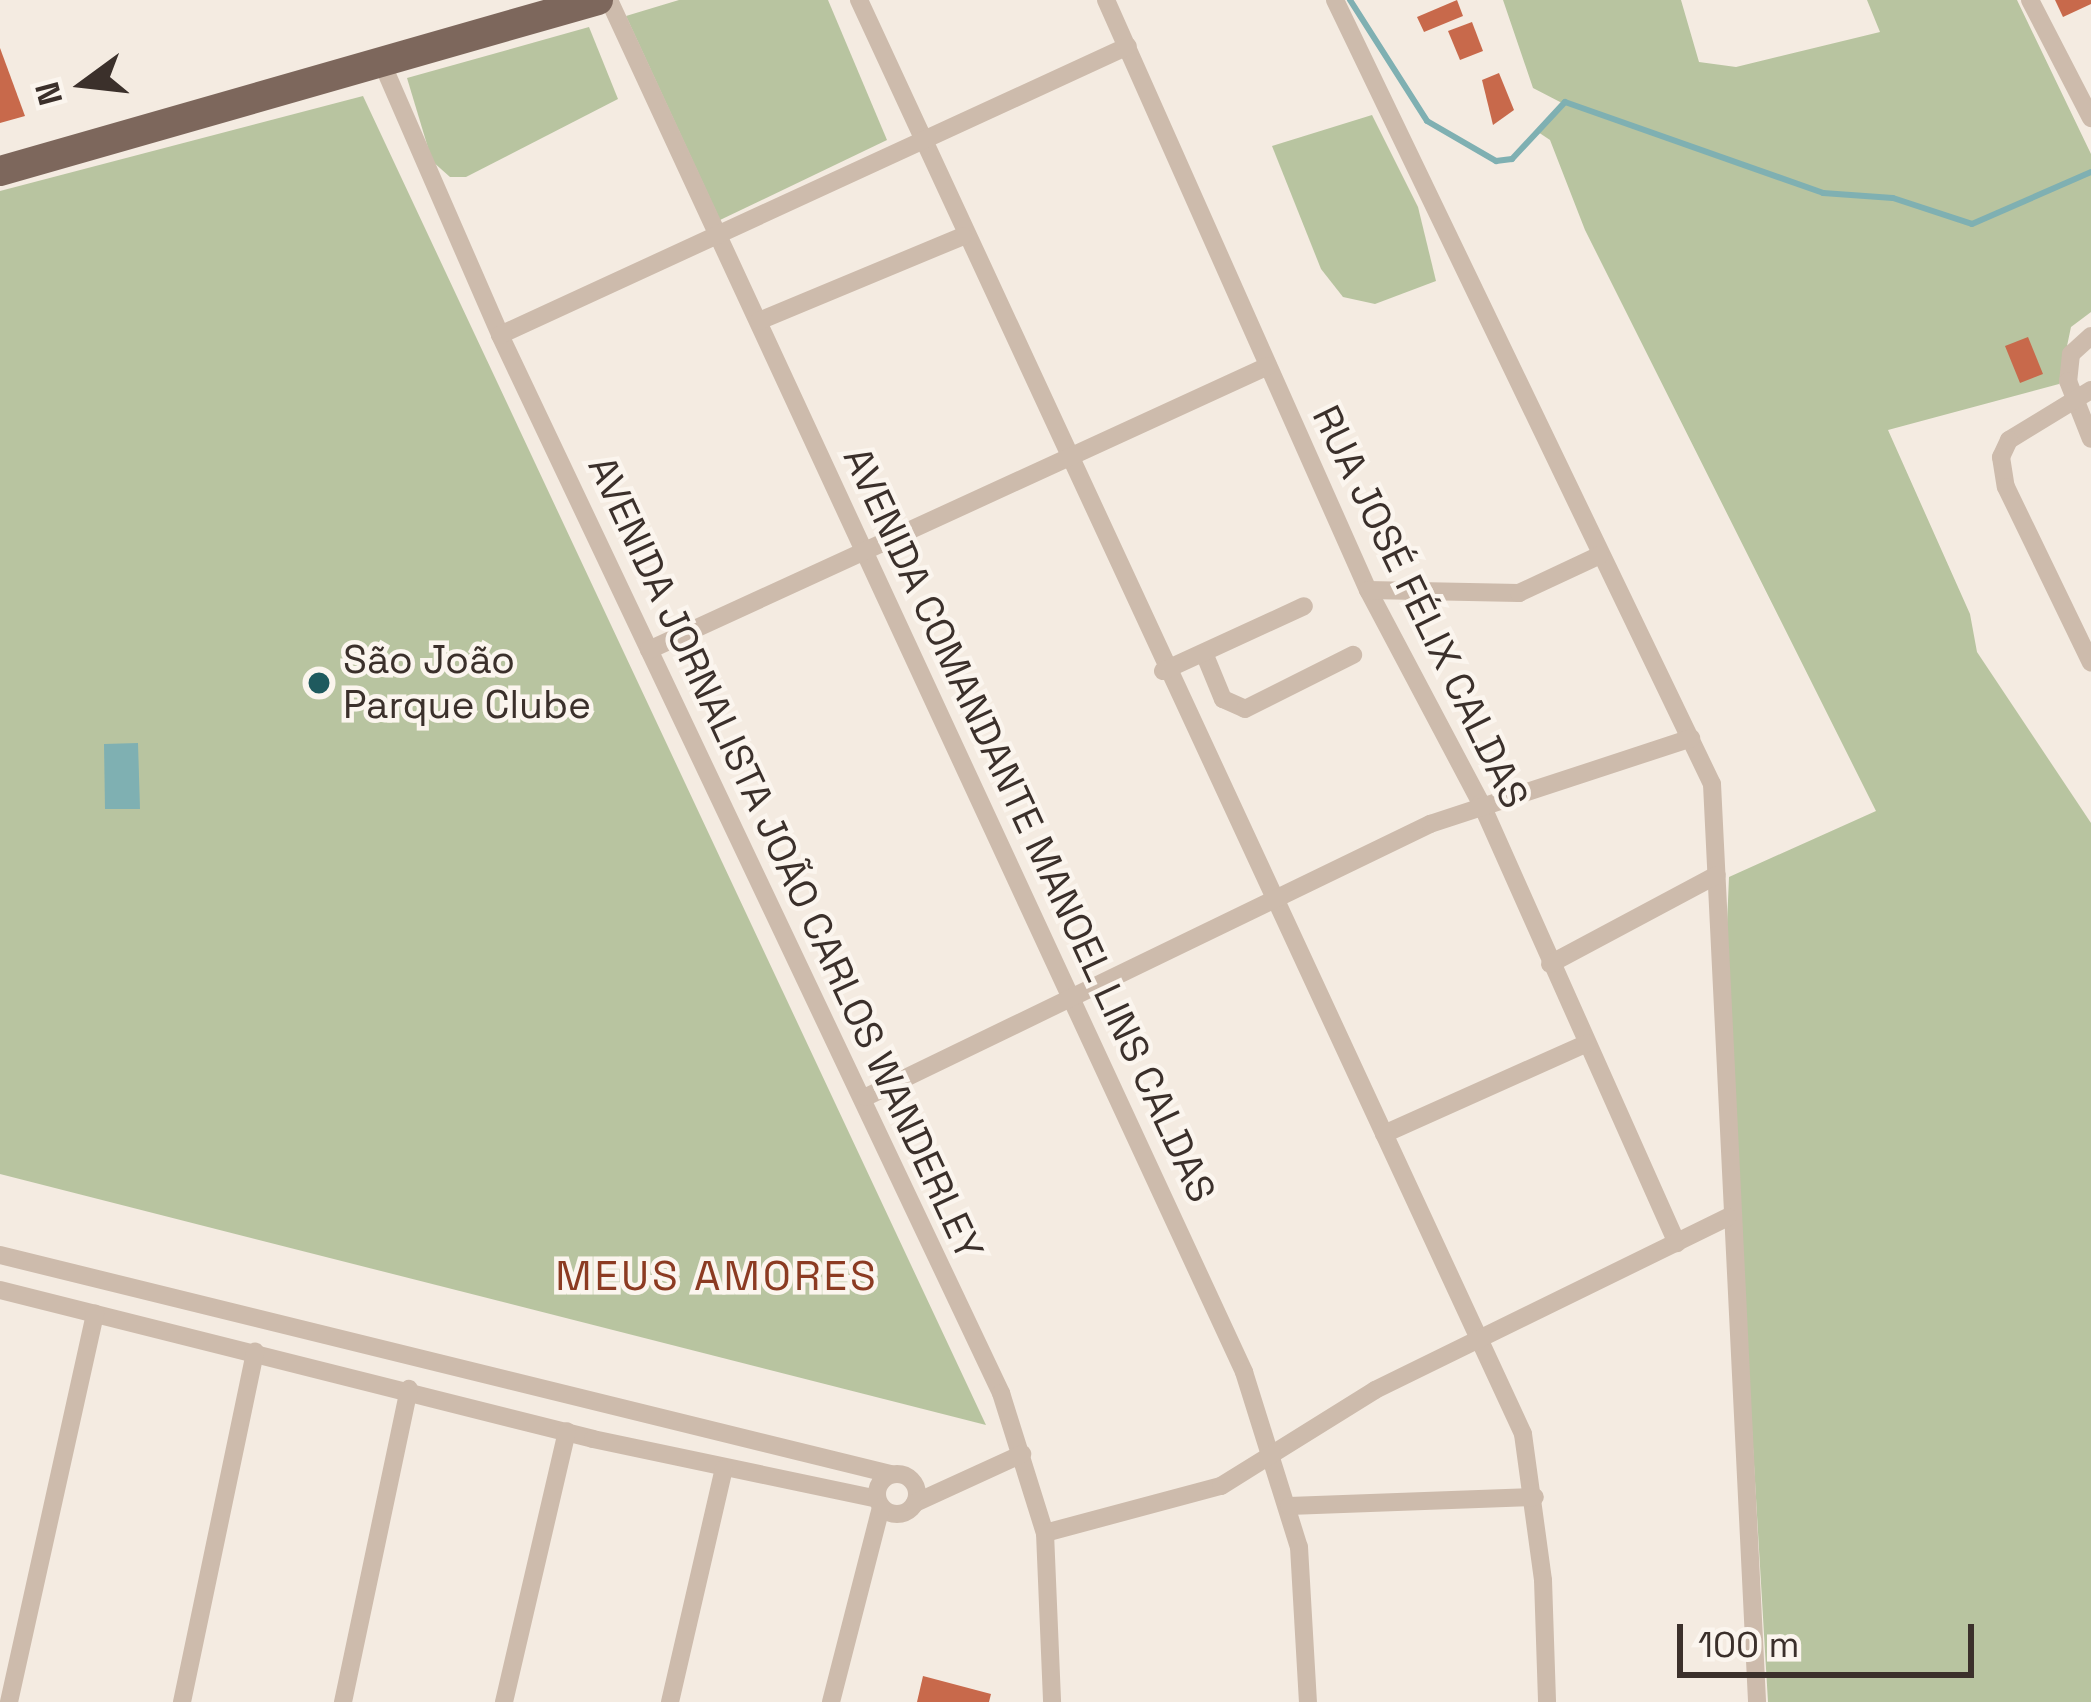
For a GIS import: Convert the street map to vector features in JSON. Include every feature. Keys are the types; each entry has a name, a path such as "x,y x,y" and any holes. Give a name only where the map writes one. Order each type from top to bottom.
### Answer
{"main road":[{"path":"0,171 598,0"}],"street":[{"name":"AVENIDA COMANDANTE MANOEL LINS CALDAS","path":"609,0 1074,1001 1274,1450 1289,1506 1308,1702"},
{"path":"859,0 1163,671 1384,1134 1474,1344 1523,1434 1535,1497 1547,1702"},
{"name":"RUA JOSÉ FÉLIX CALDAS","path":"1106,0 1368,590 1481,803 1677,1243"},
{"path":"1335,0 1712,784 1728,1217 1756,1702"},
{"path":"2030,0 2091,118"},
{"path":"500,335 720,239 1128,46"},
{"name":"AVENIDA JORNALISTA JOÃO CARLOS WANDERLEY","path":"382,63 500,335 866,1097 1022,1454 1045,1533 1052,1702"},
{"path":"758,320 963,236"},
{"path":"2091,336 2072,354 2072,400 2091,439"},
{"path":"649,650 869,556 1268,366"},
{"path":"2091,390 2009,440 2006,487 2091,663"},
{"path":"1368,590 1519,593 1600,556"},
{"path":"1163,671 1304,606"},
{"path":"1204,653 1223,699 1245,710 1353,655"},
{"path":"866,1097 1074,1001 1269,899 1481,803 1691,738"},
{"path":"1550,964 1717,875"},
{"path":"1384,1134 1587,1043"},
{"path":"1045,1533 1185,1500 1474,1344 1728,1217"},
{"path":"0,1255 598,1407 890,1474 912,1480 915,1503"},
{"path":"0,1290 409,1389 592,1439 879,1503 903,1513 915,1503 1022,1454"},
{"path":"9,1702 95,1312"},
{"path":"235,1346 243,1315"},
{"path":"182,1702 265,1354 281,1326"},
{"path":"343,1702 409,1389"},
{"path":"542,1424 553,1394"},
{"path":"592,1439 598,1407"},
{"path":"504,1702 567,1431"},
{"path":"670,1702 724,1469"},
{"path":"832,1702 890,1474"},
{"path":"1289,1506 1535,1497"}],"green space":[{"path":"679,0 828,0 887,140 720,220 626,16"},
{"path":"1503,0 1681,0 1699,62 1736,67 1880,32 1867,0 2017,0 2091,154 2091,312 2071,327 2059,384 1888,430 1970,614 1977,652 2091,823 2091,1702 1768,1702 1725,972 1729,877 1876,811 1585,230 1550,140 1538,132 1562,103 1533,88"},
{"path":"589,27 618,99 466,177 450,177 432,161 407,78"},
{"name":"São João Parque Clube","path":"363,96 986,1425 0,1174 0,191"},
{"path":"1372,115 1418,207 1436,281 1375,304 1343,297 1321,269 1272,146"}],"water":[{"path":"138,743 140,809 105,809 104,744"}],"building":[{"path":"1457,0 1463,16 1424,32 1417,17"},
{"path":"2055,0 2091,0 2091,4 2063,17"},
{"path":"1472,22 1483,51 1460,60 1448,31"},
{"path":"0,48 25,116 0,123"},
{"path":"1499,73 1514,110 1493,125 1482,80"},
{"path":"2028,337 2043,374 2020,383 2005,346"},
{"path":"923,1676 991,1694 989,1702 917,1702"}],"waterway":[{"path":"1350,0 1427,121 1496,161 1512,159 1565,102 1823,193 1893,198 1972,224 2091,172"}],"place":[{"name":"São João Parque Clube","path":"319,683"}],"district":[{"name":"MEUS AMORES","path":"717,1276"}]}
